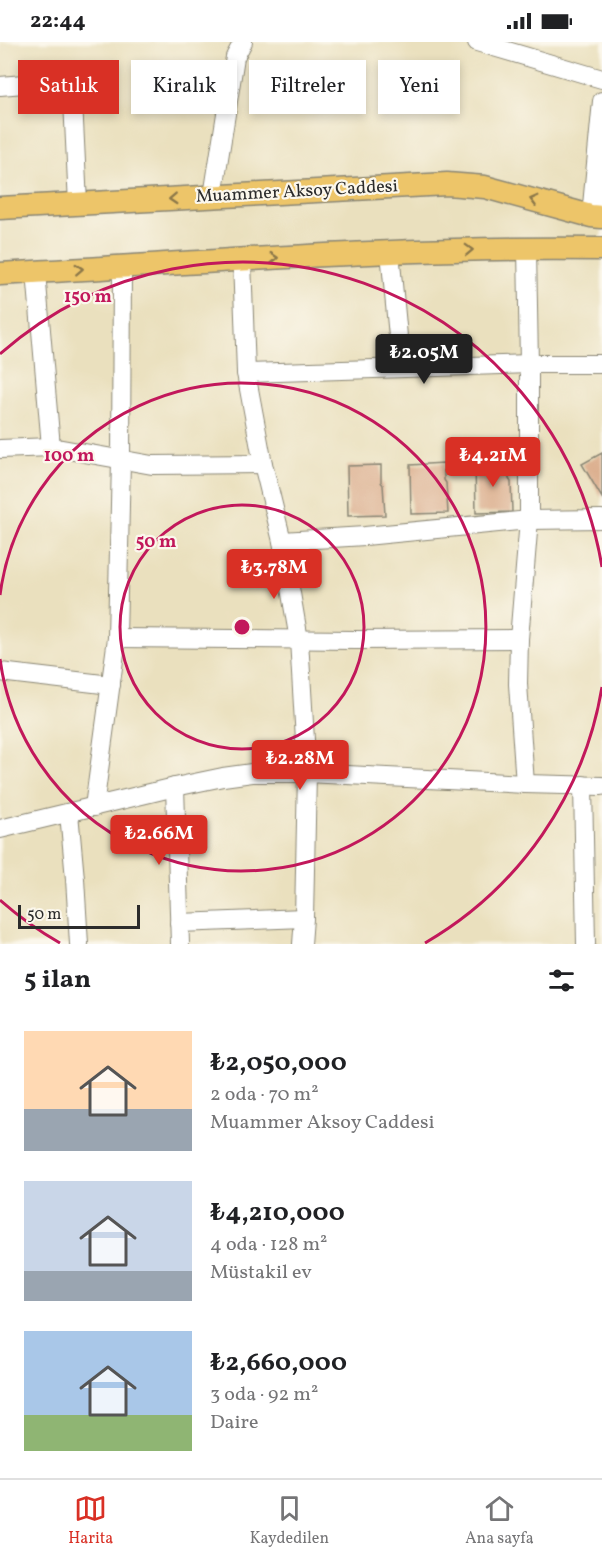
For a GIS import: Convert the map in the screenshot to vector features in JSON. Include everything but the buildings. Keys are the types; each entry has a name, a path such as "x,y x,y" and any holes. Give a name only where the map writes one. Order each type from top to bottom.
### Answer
{"main road":[{"name":"Muammer Aksoy Caddesi","path":"0,208 447,184 485,187 596,216"},
{"path":"0,274 390,252 527,248 602,249"}],"street":[{"path":"213,196 235,57 243,42"},
{"path":"477,42 602,79"},
{"path":"0,86 72,80 78,204"},
{"path":"596,216 602,101"},
{"path":"525,784 518,684 519,639 529,520 527,248"},
{"path":"390,252 401,368"},
{"path":"242,260 246,373 263,464 282,541 299,640 307,773 302,944"},
{"path":"94,807 117,638 122,267"},
{"path":"36,272 51,447"},
{"path":"246,373 529,364 602,364"},
{"path":"0,449 51,447 152,465 263,464"},
{"path":"282,541 365,536 529,520 602,519"},
{"path":"117,638 519,639"},
{"path":"0,672 111,685"},
{"path":"0,829 175,787 252,773 307,773 602,786"},
{"path":"583,785 586,944"},
{"path":"175,787 180,944"},
{"path":"69,813 79,944"},
{"path":"179,923 304,918"}]}
